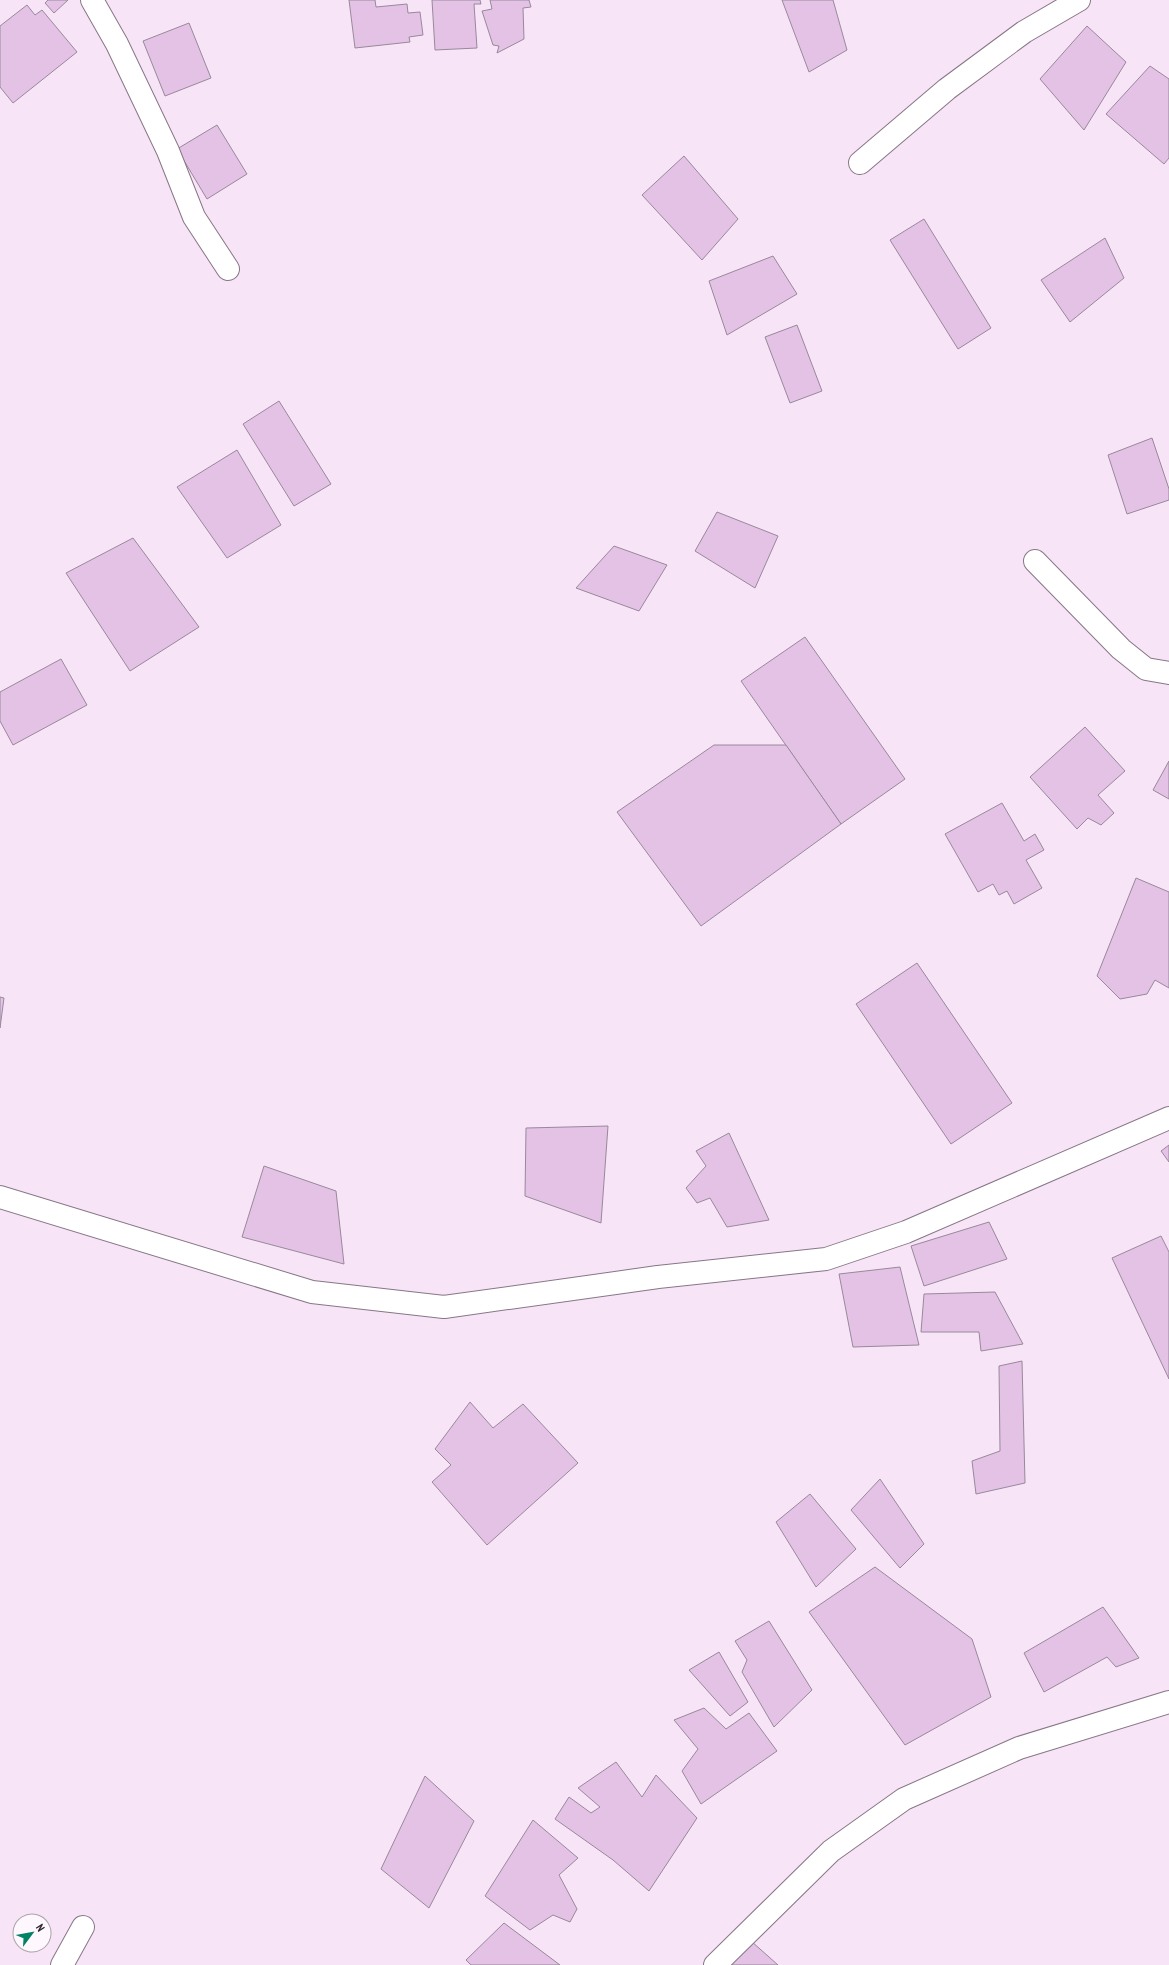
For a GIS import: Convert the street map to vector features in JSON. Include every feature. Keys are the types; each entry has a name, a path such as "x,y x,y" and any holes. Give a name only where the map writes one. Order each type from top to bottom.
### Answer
{"street":[{"path":"92,0 117,44 168,151 194,217 228,270"},
{"path":"860,164 965,76 1024,32 1079,0"},
{"path":"1035,561 1121,649 1146,669 1169,673"},
{"path":"0,1196 312,1292 444,1307 658,1277 826,1259 906,1232 1169,1118"},
{"path":"715,1965 831,1851 904,1799 1019,1748 1169,1702"},
{"path":"62,1965 83,1927"}],"building":[{"path":"48,0 68,0 54,13 45,3"},
{"path":"349,0 375,0 376,7 407,4 408,13 420,12 423,35 409,37 410,42 355,48"},
{"path":"432,0 480,0 481,4 474,4 477,48 435,50"},
{"path":"490,0 529,0 531,7 523,8 524,39 497,53 499,46 493,45 482,11 492,9"},
{"path":"782,0 833,0 847,50 809,72"},
{"path":"27,5 35,15 42,10 77,52 13,103 0,87 0,26"},
{"path":"189,23 211,78 165,96 143,41"},
{"path":"1087,26 1126,62 1084,130 1040,79"},
{"path":"1150,66 1169,79 1169,158 1164,164 1106,114"},
{"path":"217,125 247,174 207,199 177,149"},
{"path":"684,156 738,219 702,260 642,195"},
{"path":"924,219 991,328 958,349 890,240"},
{"path":"1105,238 1124,278 1070,322 1041,280"},
{"path":"773,256 797,294 727,335 709,281"},
{"path":"797,325 822,391 790,403 765,337"},
{"path":"279,401 331,484 294,506 243,424"},
{"path":"1152,438 1169,489 1169,500 1127,514 1108,455"},
{"path":"237,450 281,525 227,558 177,487"},
{"path":"717,512 778,536 755,588 695,551"},
{"path":"133,538 199,627 130,671 66,573"},
{"path":"614,546 667,565 639,611 576,588"},
{"path":"805,637 905,779 841,824 741,681"},
{"path":"61,659 87,705 13,745 0,721 0,692"},
{"path":"1085,727 1125,771 1098,795 1114,813 1101,825 1088,818 1077,829 1030,777"},
{"path":"714,745 786,745 841,824 701,926 617,812"},
{"path":"1169,761 1169,799 1153,790"},
{"path":"1002,803 1024,841 1035,834 1044,850 1026,860 1042,888 1014,904 1007,891 999,895 993,884 978,892 945,834"},
{"path":"1136,878 1169,892 1169,988 1155,980 1147,994 1120,999 1097,976"},
{"path":"917,963 1012,1103 951,1144 856,1004"},
{"path":"0,997 4,998 0,1028"},
{"path":"608,1126 601,1223 525,1196 526,1128"},
{"path":"729,1133 769,1220 727,1227 710,1198 697,1203 686,1188 706,1166 696,1151"},
{"path":"1169,1145 1169,1162 1161,1151"},
{"path":"264,1166 336,1191 344,1264 242,1237"},
{"path":"989,1222 1007,1259 924,1286 911,1246"},
{"path":"1161,1236 1169,1252 1169,1379 1112,1258"},
{"path":"900,1267 919,1345 853,1347 839,1274"},
{"path":"995,1292 1023,1344 981,1351 979,1332 921,1332 924,1294"},
{"path":"1022,1361 1025,1483 976,1494 972,1461 1000,1451 999,1366"},
{"path":"470,1402 493,1428 523,1404 578,1463 487,1545 432,1482 451,1465 435,1449"},
{"path":"880,1479 924,1544 900,1568 851,1510"},
{"path":"810,1494 856,1549 816,1587 776,1522"},
{"path":"875,1567 972,1639 991,1697 905,1745 809,1612"},
{"path":"1103,1607 1139,1658 1116,1667 1107,1657 1044,1692 1024,1653"},
{"path":"769,1621 812,1690 774,1727 742,1672 747,1660 735,1641"},
{"path":"719,1652 748,1702 730,1716 689,1670"},
{"path":"704,1708 726,1729 749,1713 777,1751 701,1804 682,1771 698,1749 674,1720"},
{"path":"616,1762 642,1797 656,1775 697,1818 649,1891 613,1860 555,1819 569,1797 591,1813 600,1807 578,1788"},
{"path":"425,1776 474,1821 429,1908 381,1869"},
{"path":"533,1820 578,1858 559,1875 577,1909 570,1922 553,1915 530,1930 485,1896"},
{"path":"504,1923 560,1965 471,1965 466,1960"},
{"path":"751,1941 778,1965 728,1965"}]}
